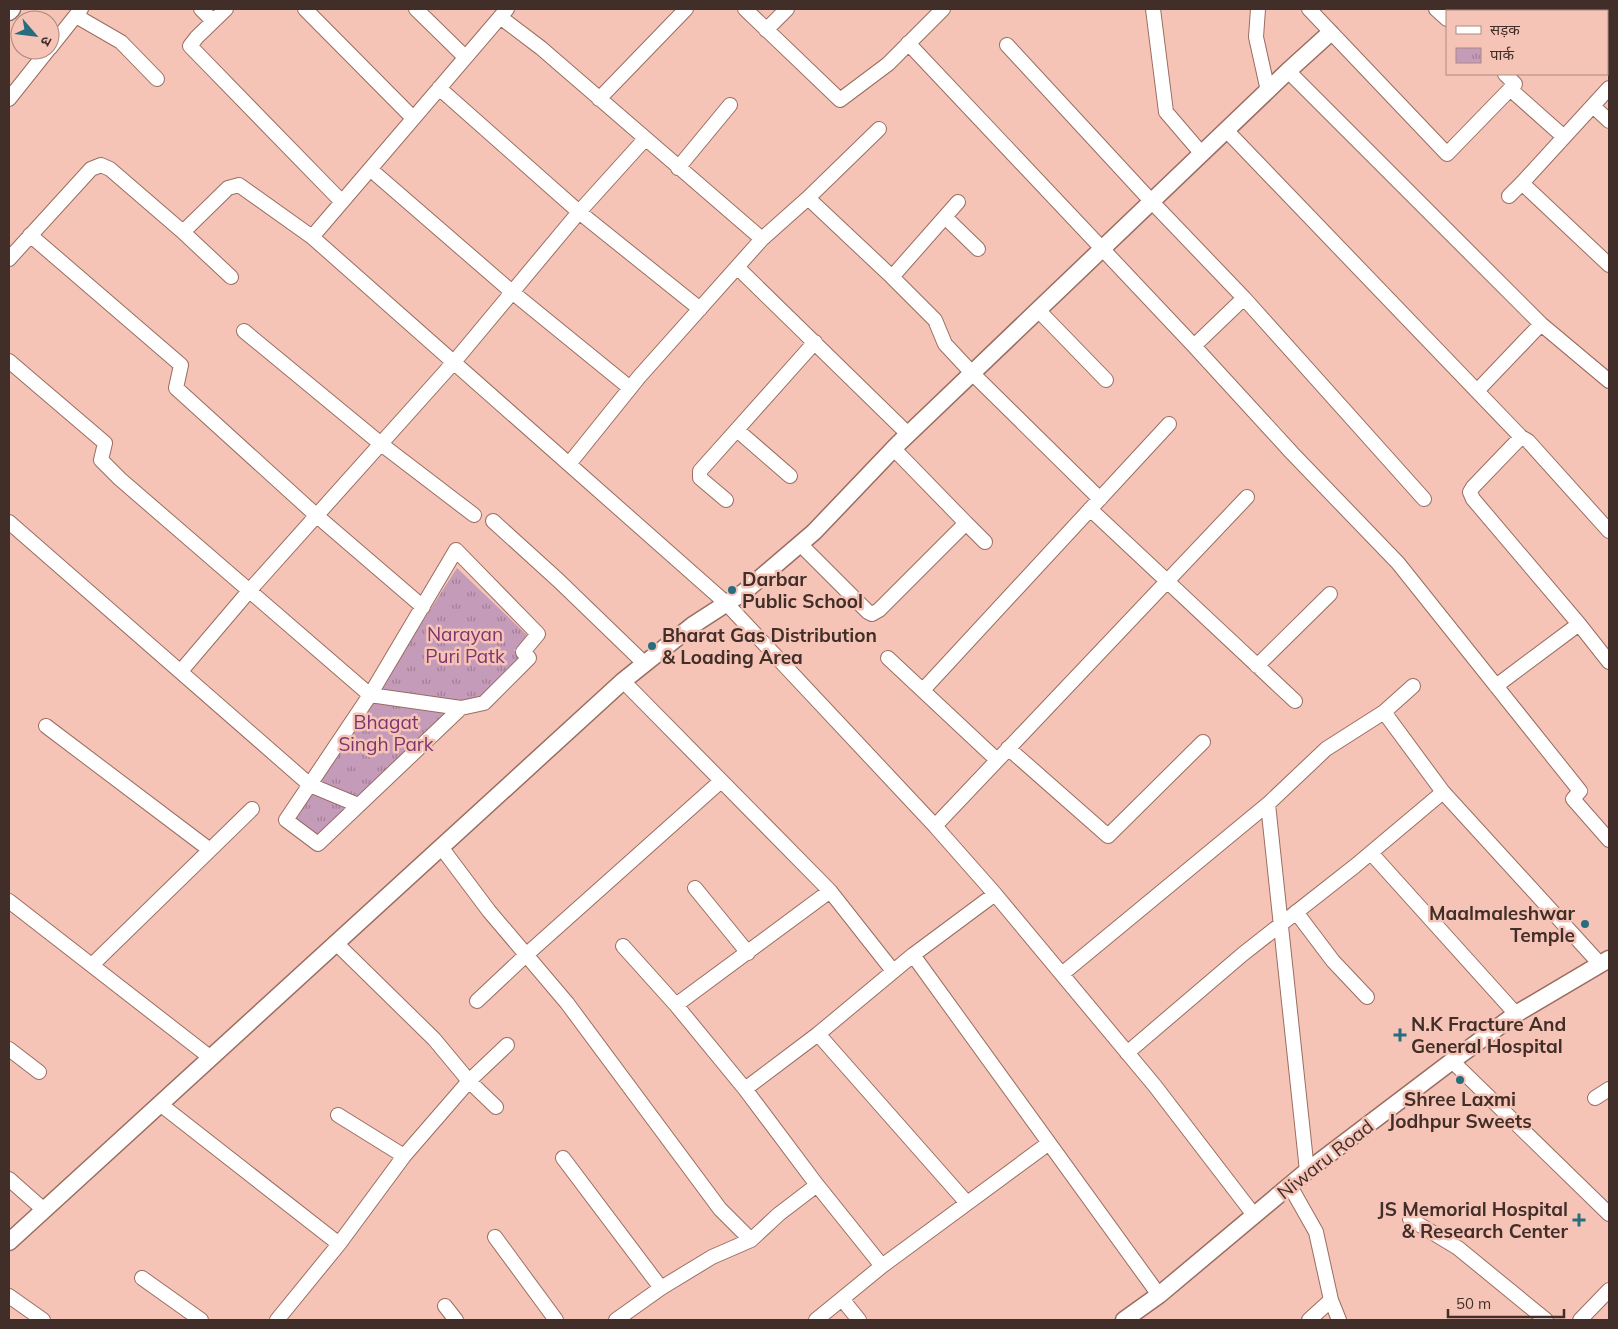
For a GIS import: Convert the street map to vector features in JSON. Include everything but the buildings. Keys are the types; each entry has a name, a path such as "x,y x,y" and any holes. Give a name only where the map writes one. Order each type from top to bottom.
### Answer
{"street":[{"path":"9,12 12,9"},
{"path":"201,9 213,21"},
{"path":"226,9 190,46 342,202"},
{"path":"305,9 413,118"},
{"path":"416,9 465,57"},
{"path":"599,99 686,9"},
{"path":"745,9 840,100 888,64 940,10"},
{"path":"766,30 787,9"},
{"path":"1153,9 1166,112 1202,154"},
{"path":"1258,9 1256,37 1268,91"},
{"path":"1309,9 1448,154 1515,84 1506,75"},
{"path":"1436,9 1446,18"},
{"path":"60,35 79,12 120,42 157,78"},
{"path":"312,237 504,13 540,48 762,239"},
{"path":"9,1242 623,681 693,625 744,592 814,532 893,448 1330,33"},
{"path":"908,43 1194,346 1292,453 1398,563 1580,792 1573,799 1609,840"},
{"path":"1007,45 1152,202 1244,298 1424,499"},
{"path":"9,99 40,60"},
{"path":"1288,71 1541,324 1609,381"},
{"path":"439,88 579,212 700,308"},
{"path":"1509,196 1609,88"},
{"path":"1510,89 1564,137"},
{"path":"678,168 730,106"},
{"path":"1593,106 1609,121"},
{"path":"569,464 630,388 762,239 808,198 879,129"},
{"path":"1227,131 1521,437 1528,441 1609,531"},
{"path":"181,672 249,591 454,362 579,212 645,139"},
{"path":"9,259 91,169 101,166 110,169 183,232 231,277"},
{"path":"370,169 512,292 630,388"},
{"path":"1522,183 1609,263"},
{"path":"183,232 228,188 239,185 312,237 726,603 935,826 995,894 1155,1086 1254,1215"},
{"path":"808,198 935,320 945,344 1167,581 1295,701"},
{"path":"892,277 958,202"},
{"path":"945,217 978,249"},
{"path":"30,235 181,366 176,388 317,516 423,607"},
{"path":"737,267 816,342 908,434"},
{"path":"1194,346 1244,298"},
{"path":"1038,310 1106,380"},
{"path":"1477,391 1541,324"},
{"path":"244,331 381,444 474,515"},
{"path":"726,500 700,478 699,474 816,342"},
{"path":"9,361 105,443 101,460 120,479 370,695 461,708 484,703 529,658 523,652 538,634 456,550 370,695 286,820 318,844 461,708"},
{"path":"923,690 1169,424"},
{"path":"737,430 790,476"},
{"path":"1521,437 1473,486 1470,492 1473,499 1609,662"},
{"path":"893,448 985,542"},
{"path":"935,826 1247,497"},
{"path":"493,521 558,580 645,664"},
{"path":"9,522 310,785 358,805"},
{"path":"800,544 872,614 879,610 966,523"},
{"path":"1257,666 1330,594"},
{"path":"1496,686 1579,624"},
{"path":"888,658 997,760"},
{"path":"623,681 830,891 894,971"},
{"path":"1062,974 1268,804 1326,750 1384,712 1413,686"},
{"path":"1384,712 1443,792 1605,962"},
{"path":"46,726 210,850"},
{"path":"1008,748 1108,836 1203,742"},
{"path":"477,1001 721,781"},
{"path":"1127,1053 1243,954 1443,792"},
{"path":"1268,804 1307,1171"},
{"path":"92,965 252,809"},
{"path":"441,847 489,911 567,1003 720,1209 751,1240"},
{"path":"1370,853 1516,1014"},
{"path":"695,888 748,952"},
{"path":"676,1005 830,891"},
{"path":"745,1089 818,1034 914,955 995,894"},
{"path":"9,901 211,1058"},
{"path":"1296,912 1333,961 1367,997"},
{"path":"336,943 434,1039 469,1081 496,1107"},
{"path":"623,946 676,1005 745,1089 817,1186 882,1266"},
{"path":"914,955 1159,1295"},
{"name":"Niwaru Road","path":"1124,1320 1159,1295 1307,1171 1452,1061 1516,1014 1605,962"},
{"path":"818,1034 967,1204"},
{"path":"277,1320 339,1244 404,1156 469,1081 506,1045"},
{"path":"9,1049 39,1072"},
{"path":"1452,1061 1609,1214"},
{"path":"1596,1098 1609,1089"},
{"path":"160,1104 339,1244"},
{"path":"338,1114 404,1156"},
{"path":"816,1320 882,1266 1049,1143"},
{"path":"564,1158 661,1288"},
{"path":"9,1179 44,1210"},
{"path":"616,1320 661,1288 712,1257 751,1240 779,1214 817,1186"},
{"path":"1290,1186 1316,1232 1331,1300 1339,1320"},
{"path":"1410,1218 1458,1248 1546,1320"},
{"path":"495,1237 556,1320"},
{"path":"142,1278 201,1320"},
{"path":"1580,1320 1609,1290"},
{"path":"9,1296 43,1320"},
{"path":"842,1299 859,1320"},
{"path":"1309,1320 1331,1300"},
{"path":"445,1306 456,1320"}],"green space":[{"name":"Narayan Puri Patk","path":"457,568 529,637 514,650 523,660 480,698 460,703 377,692"},
{"name":"Bhagat Singh Park","path":"373,701 449,714 317,838 291,817"}],"place":[{"name":"Darbar Public School","path":"732,590"},
{"name":"Bharat Gas Distribution & Loading Area","path":"652,646"},
{"name":"Maalmaleshwar Temple","path":"1585,924"},
{"name":"N.K Fracture And General Hospital","path":"1400,1035"},
{"name":"Shree Laxmi Jodhpur Sweets","path":"1460,1080"},
{"name":"JS Memorial Hospital & Research Center","path":"1579,1220"}]}
